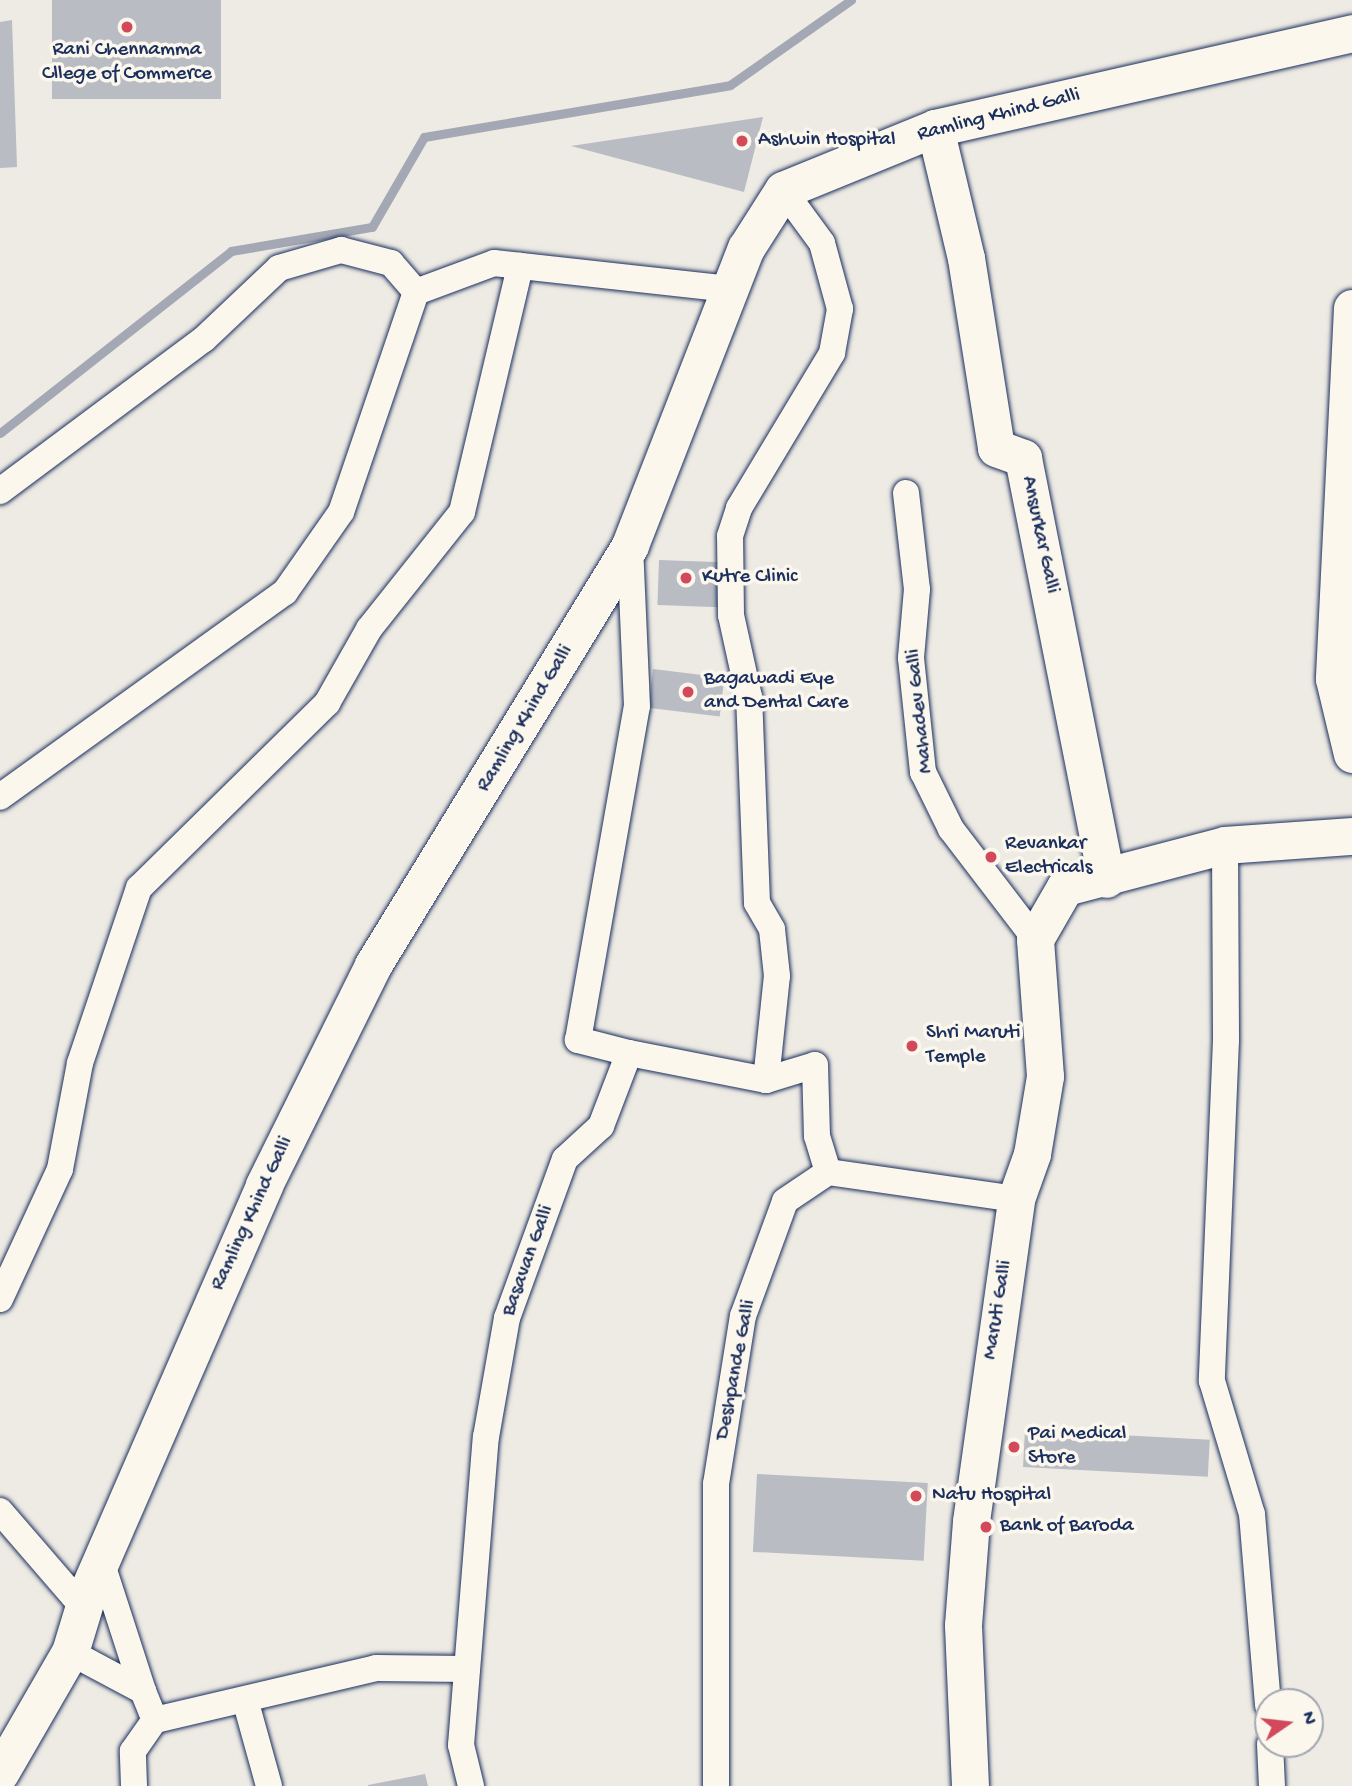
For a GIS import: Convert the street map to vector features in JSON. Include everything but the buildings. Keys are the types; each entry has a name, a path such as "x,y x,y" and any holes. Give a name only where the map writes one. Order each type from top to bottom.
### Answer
{"street":[{"name":"Ramling Khind Galli","path":"0,1773 70,1652 83,1607 101,1561 264,1185 373,965 631,545 746,248 783,190 935,128 1352,33"},
{"name":"Ansurkar Galli","path":"935,128 966,258 996,448 1023,457 1106,879"},
{"path":"766,1080 778,976 772,929 757,903 749,697 731,615 730,536 739,508 832,353 840,309 822,243 783,190"},
{"path":"0,491 204,339 279,268 341,250 391,263 416,292"},
{"path":"416,292 494,263 730,289"},
{"path":"0,1299 60,1169 80,1063 139,888 327,703 369,629 462,512 520,266"},
{"path":"0,797 285,592 341,512 416,292"},
{"path":"1351,329 1334,679 1352,754"},
{"name":"Mahadev Galli","path":"906,493 917,589 911,658 923,772 951,829 1035,939"},
{"path":"631,545 637,706 578,1040 629,1053 766,1080 815,1065 817,1136 828,1172 1016,1199"},
{"path":"1035,939 1065,887 1106,879 1225,845 1352,836"},
{"path":"1225,845 1226,1040 1212,1381 1252,1514 1267,1688"},
{"name":"Maruti Galli","path":"970,1786 963,1625 971,1521 1016,1199 1032,1154 1045,1076 1035,939"},
{"name":"Basavan Galli","path":"471,1786 461,1745 486,1437 507,1318 565,1159 601,1126 629,1053"},
{"name":"Deshpande Galli","path":"716,1786 716,1484 743,1317 785,1200 828,1172"},
{"path":"0,1511 83,1607"},
{"path":"101,1561 142,1691 155,1720"},
{"path":"70,1652 142,1691"},
{"path":"134,1786 133,1751 155,1720 246,1703 376,1668 467,1669"},
{"path":"246,1703 269,1786"},
{"path":"1271,1758 1272,1786"}],"waterway":[{"path":"0,433 231,251 372,227 424,137 730,85 851,0"}],"place":[{"name":"Rani Chennamma Cllege of Commerce","path":"127,27"},
{"name":"Ashwin Hospital","path":"742,141"},
{"name":"Kutre Clinic","path":"686,578"},
{"name":"Bagawadi Eye and Dental Care","path":"688,692"},
{"name":"Revankar Electricals","path":"991,857"},
{"name":"Shri Maruti Temple","path":"912,1046"},
{"name":"Pai Medical Store","path":"1014,1447"},
{"name":"Natu Hospital","path":"916,1496"},
{"name":"Bank of Baroda","path":"986,1527"}]}
